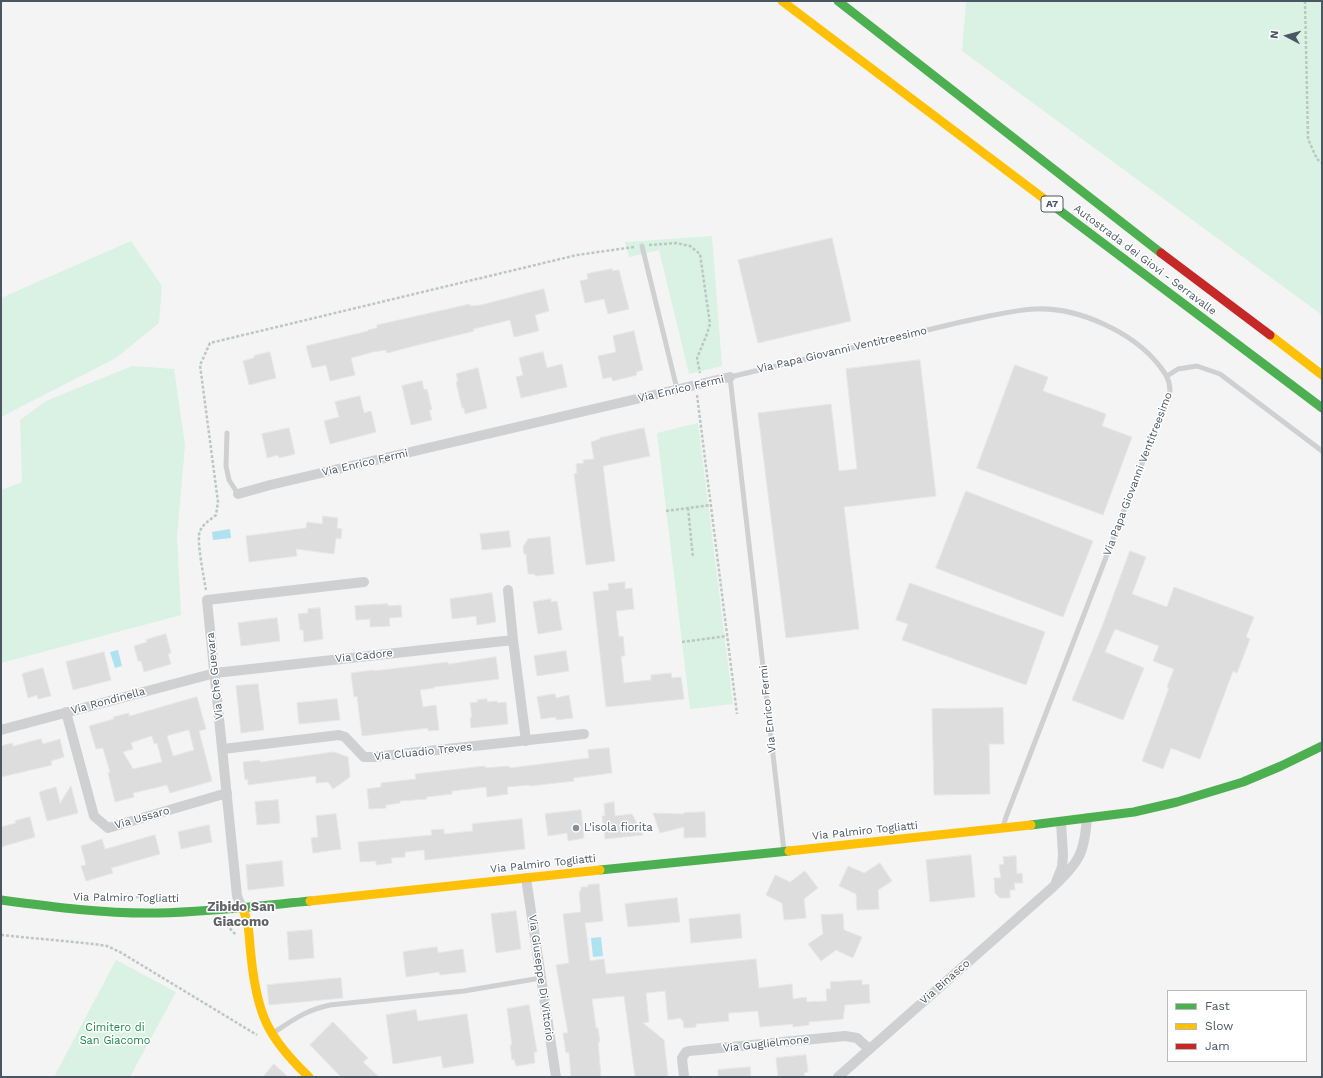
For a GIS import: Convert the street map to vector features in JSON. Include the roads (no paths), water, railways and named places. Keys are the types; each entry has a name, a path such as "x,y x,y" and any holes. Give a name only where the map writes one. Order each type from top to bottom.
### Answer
{"main road":[{"name":"Autostrada dei Giovi - Serravalle","path":"782,1 1322,408"},
{"name":"Autostrada dei Giovi - Serravalle","path":"838,1 1082,192 1322,376"},
{"name":"Via Palmiro Togliatti","path":"1,900 64,909 158,913 242,908 1061,822 1134,812 1170,804 1244,782 1322,746"},
{"path":"242,908 247,917 255,984 261,1013 265,1023 284,1053 308,1077"}],"street":[{"name":"Via Enrico Fermi","path":"238,494 270,485 730,377"},
{"name":"Via Che Guevara","path":"242,908 237,896 208,600 364,582"},
{"path":"508,590 526,741"},
{"name":"Via Cadore","path":"215,673 513,640"},
{"name":"Via Rondinella","path":"1,730 215,673"},
{"name":"Via Ussaro","path":"66,712 94,816 108,828 227,793"},
{"name":"Via Cluadio Treves","path":"222,748 339,735 345,737 364,757 372,757 584,734"},
{"name":"Via Binasco","path":"838,1077 1053,887 1075,865 1082,851 1087,818"},
{"name":"Via Binasco","path":"1053,887 1062,867 1061,822"},
{"name":"Via Giuseppe Di Vittorio","path":"526,878 556,1077"},
{"name":"Via Guglielmone","path":"684,1077 682,1058 686,1052 689,1051 845,1036 857,1038 869,1049"}],"lane":[{"path":"642,246 677,390"},
{"name":"Via Papa Giovanni Ventitreesimo","path":"730,377 968,320 998,314 1037,309 1065,312 1090,318 1117,331 1138,344 1151,356 1167,376 1170,384 1168,398 1003,828"},
{"path":"1167,376 1178,369 1197,366 1220,374 1322,451"},
{"name":"Via Enrico Fermi","path":"730,377 784,851"},
{"path":"227,433 226,466 229,480 238,494"},
{"path":"272,1034 315,1008 330,1005 464,991 540,978"}],"water":[{"path":"230,529 231,538 213,540 212,532"},
{"path":"118,650 122,666 115,668 110,652"},
{"path":"601,937 603,956 593,957 591,938"}],"place":[{"name":"L'isola fiorita","path":"576,828"}],"district":[{"name":"Zibido San Giacomo","path":"241,914"}],"park label":[{"name":"Cimitero di San Giacomo","path":"115,1034"}]}
